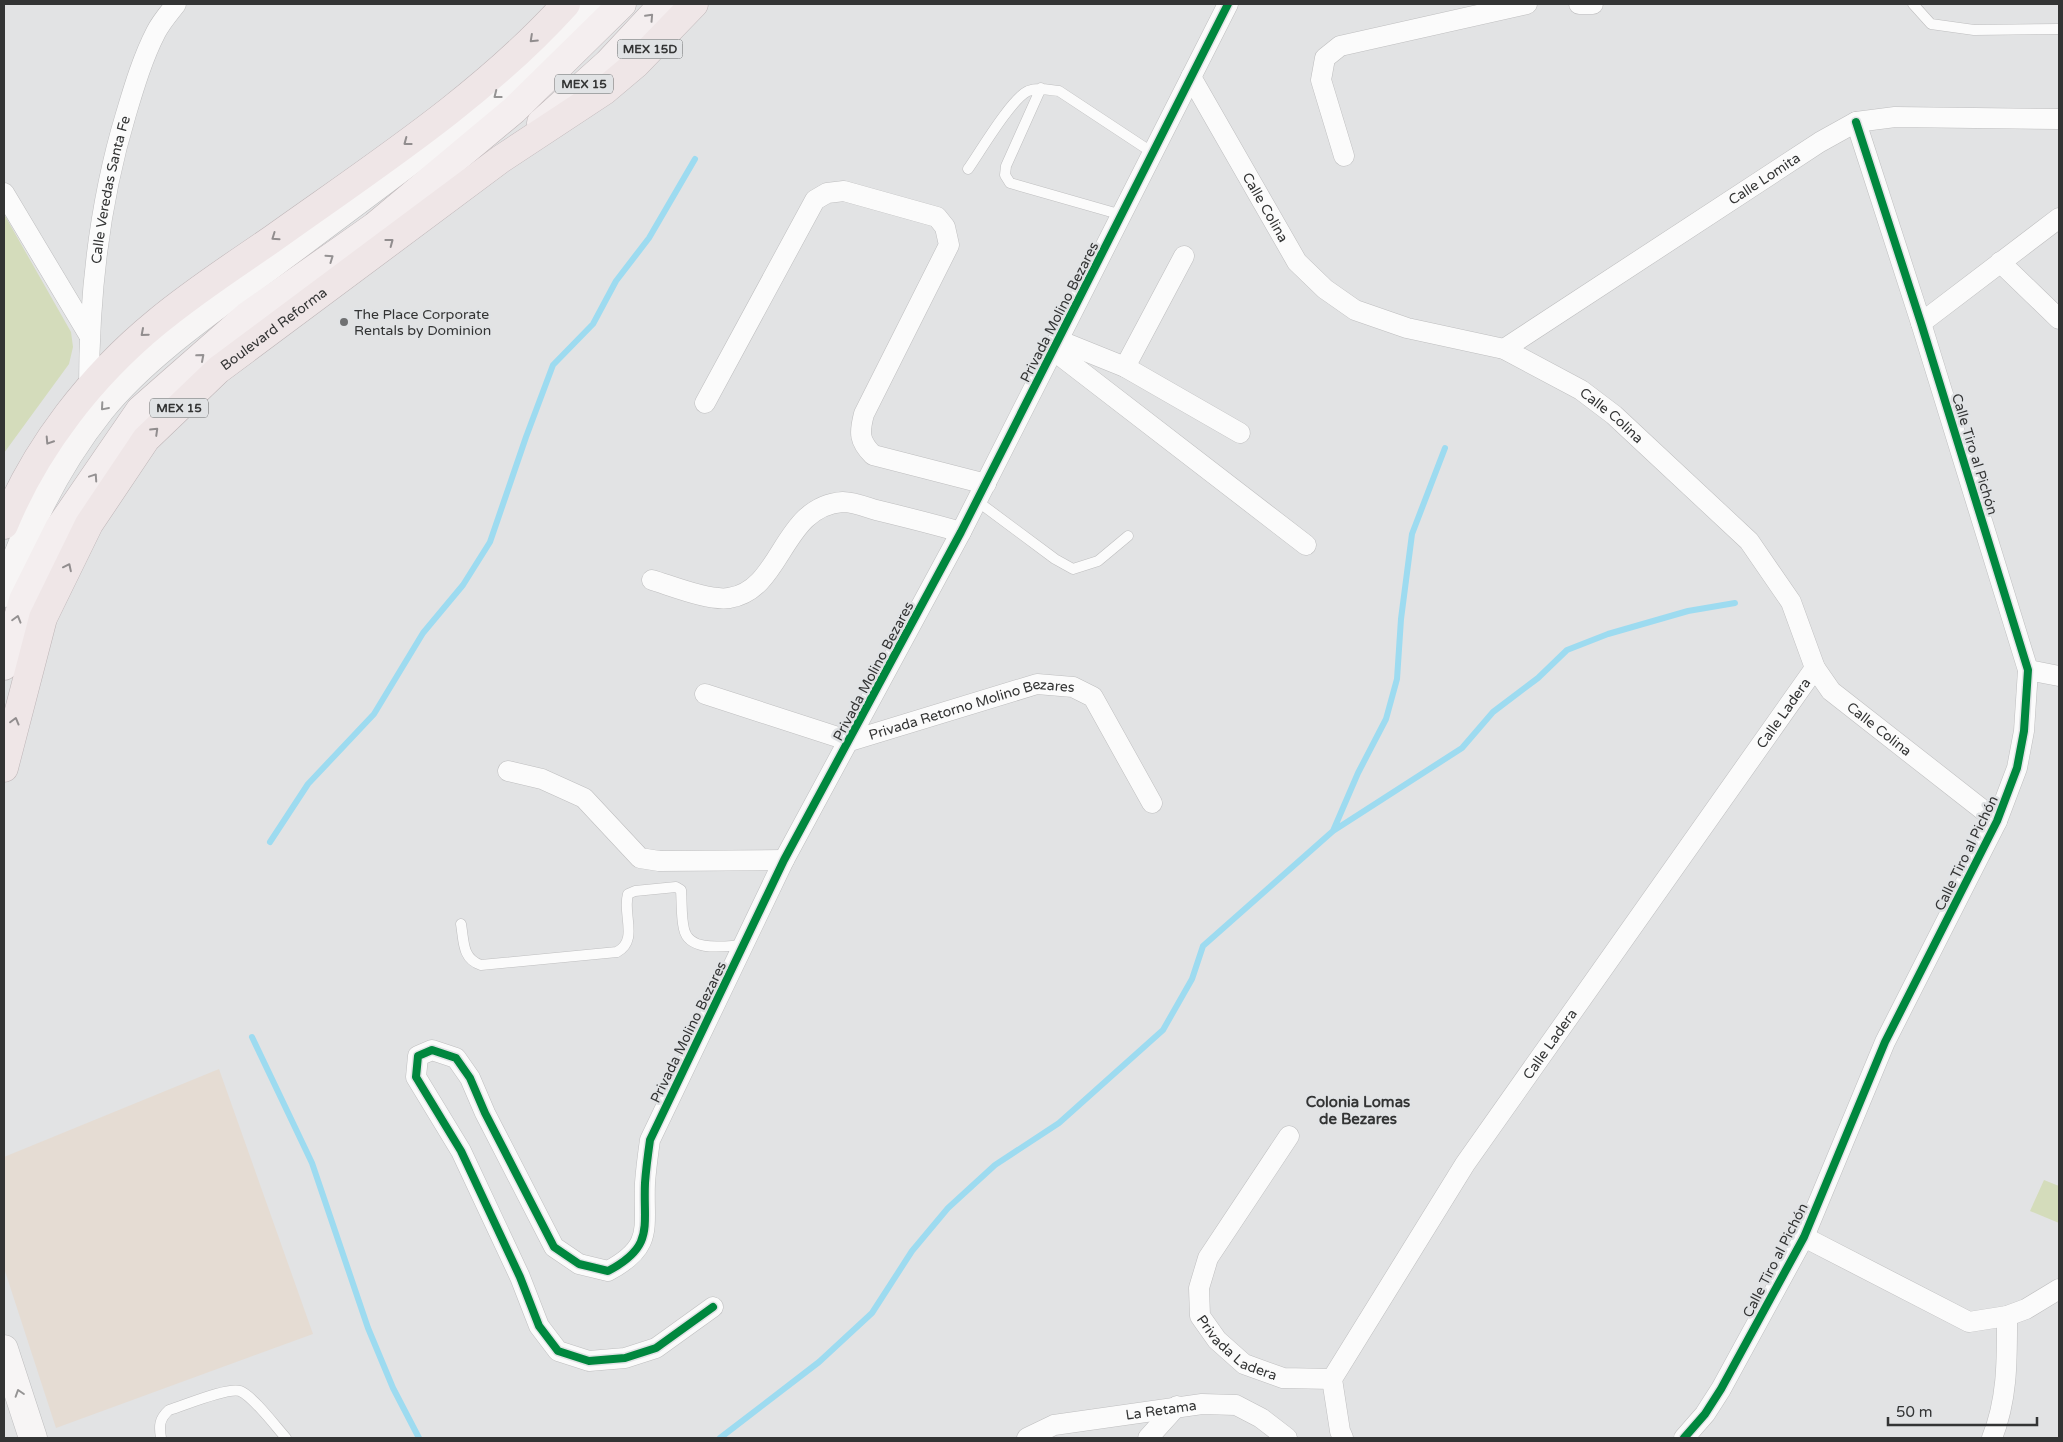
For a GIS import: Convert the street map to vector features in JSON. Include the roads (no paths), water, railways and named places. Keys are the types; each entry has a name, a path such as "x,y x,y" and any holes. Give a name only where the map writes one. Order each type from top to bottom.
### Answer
{"highway":[{"path":"4,525 30,470 56,431 89,388 117,357 158,321 367,172 471,94 537,36 566,4"},
{"name":"Boulevard Reforma","path":"4,768 43,618 89,524 146,439 218,370 500,159 604,90 636,64 694,4"}],"main road":[{"path":"4,593 31,523 74,446 102,408 136,373 233,294 542,60 576,30 598,4"},
{"path":"4,666 23,600 59,528 140,410 247,316 375,226 499,122 622,4"},
{"name":"MEX 15","path":"500,159 608,63 663,4"},
{"path":"4,1349 33,1438"}],"street":[{"name":"Calle Veredas Santa Fe","path":"89,388 89,335 100,228 113,157 140,72 156,32 176,4"},
{"name":"Privada Molino Bezares","path":"713,1307 656,1348 625,1358 589,1361 558,1351 539,1326 520,1277 462,1151 416,1077 418,1056 432,1050 456,1058 470,1078 485,1113 554,1247 579,1264 608,1271 628,1261 645,1235 647,1206 645,1184 650,1140 743,945 784,860 850,741 982,492 1228,4"},
{"path":"1344,156 1321,80 1325,58 1340,46 1527,4"},
{"path":"1579,4 1593,4"},
{"name":"Calle Colina","path":"1191,77 1297,262 1325,289 1355,310 1407,328 1504,349 1581,390 1614,415 1749,541 1791,602 1815,668 1831,691 1997,821"},
{"name":"Calle Lomita","path":"1504,349 1820,142 1856,122 1895,117 2059,119"},
{"name":"Calle Tiro al Pichón","path":"1684,1438 1705,1414 1721,1388 1804,1237 1885,1042 1997,821 2017,768 2024,730 2028,670 1922,323 1856,122"},
{"path":"705,403 814,200 827,193 844,191 937,217 945,227 949,245 864,414 860,427 862,444 873,455 982,492"},
{"path":"4,193 89,335"},
{"path":"1922,323 2059,218"},
{"path":"1126,367 1184,256"},
{"path":"2000,262 2059,319"},
{"path":"1056,345 1126,367 1240,433"},
{"name":"Privada Molino Bezares","path":"1056,345 1306,545"},
{"path":"652,580 705,595 728,599 748,593 762,580 805,517 825,506 845,502 961,532"},
{"name":"Calle Ladera","path":"1332,1379 1465,1164 1815,668"},
{"path":"2028,670 2059,676"},
{"name":"Privada Retorno Molino Bezares","path":"705,694 850,741 1037,684 1073,687 1093,697 1152,803"},
{"path":"508,771 542,779 584,798 640,858 659,861 784,860"},
{"name":"Privada Ladera","path":"1289,1136 1208,1258 1199,1288 1200,1316 1217,1340 1244,1364 1283,1378 1332,1379"},
{"path":"1804,1237 1969,1322 2007,1316 2026,1309 2059,1289"},
{"path":"1992,1438 2000,1417 2006,1382 2007,1316"},
{"path":"1332,1379 1340,1431 1343,1438"},
{"name":"La Retama","path":"1027,1438 1054,1426 1177,1406 1202,1404 1236,1405 1262,1418 1287,1438"},
{"path":"1148,1438 1177,1406"}],"lane":[{"path":"1913,4 1931,24 1974,30 2059,29"},
{"path":"968,169 1011,106 1027,91 1041,88 1059,92 1153,153"},
{"path":"1041,88 1006,166 1005,174 1010,183 1122,215"},
{"path":"982,492 1055,560 1073,569 1098,560 1128,536"},
{"path":"461,924 465,952 470,959 481,965 617,952 626,947 630,939 625,903 628,894 635,891 676,887 681,890 684,930 687,938 698,944 743,945"},
{"path":"161,1438 159,1426 162,1417 169,1410 227,1392 239,1391 286,1438"}],"waterway":[{"path":"270,842 308,784 374,714 423,633 463,585 490,542 553,365 593,324 616,281 649,238 695,159"},
{"path":"1333,831 1358,773 1386,719 1397,679 1401,619 1412,534 1445,448"},
{"path":"720,1438 819,1362 872,1313 912,1251 948,1208 995,1165 1059,1123 1163,1030 1192,979 1203,946 1333,831 1462,748 1493,712 1538,678 1567,650 1608,634 1688,611 1735,603"},
{"path":"252,1037 312,1163 368,1328 393,1388 419,1438"}],"place":[{"name":"The Place Corporate Rentals by Dominion","path":"344,322"}],"district":[{"name":"Colonia Lomas de Bezares","path":"1358,1110"}]}
